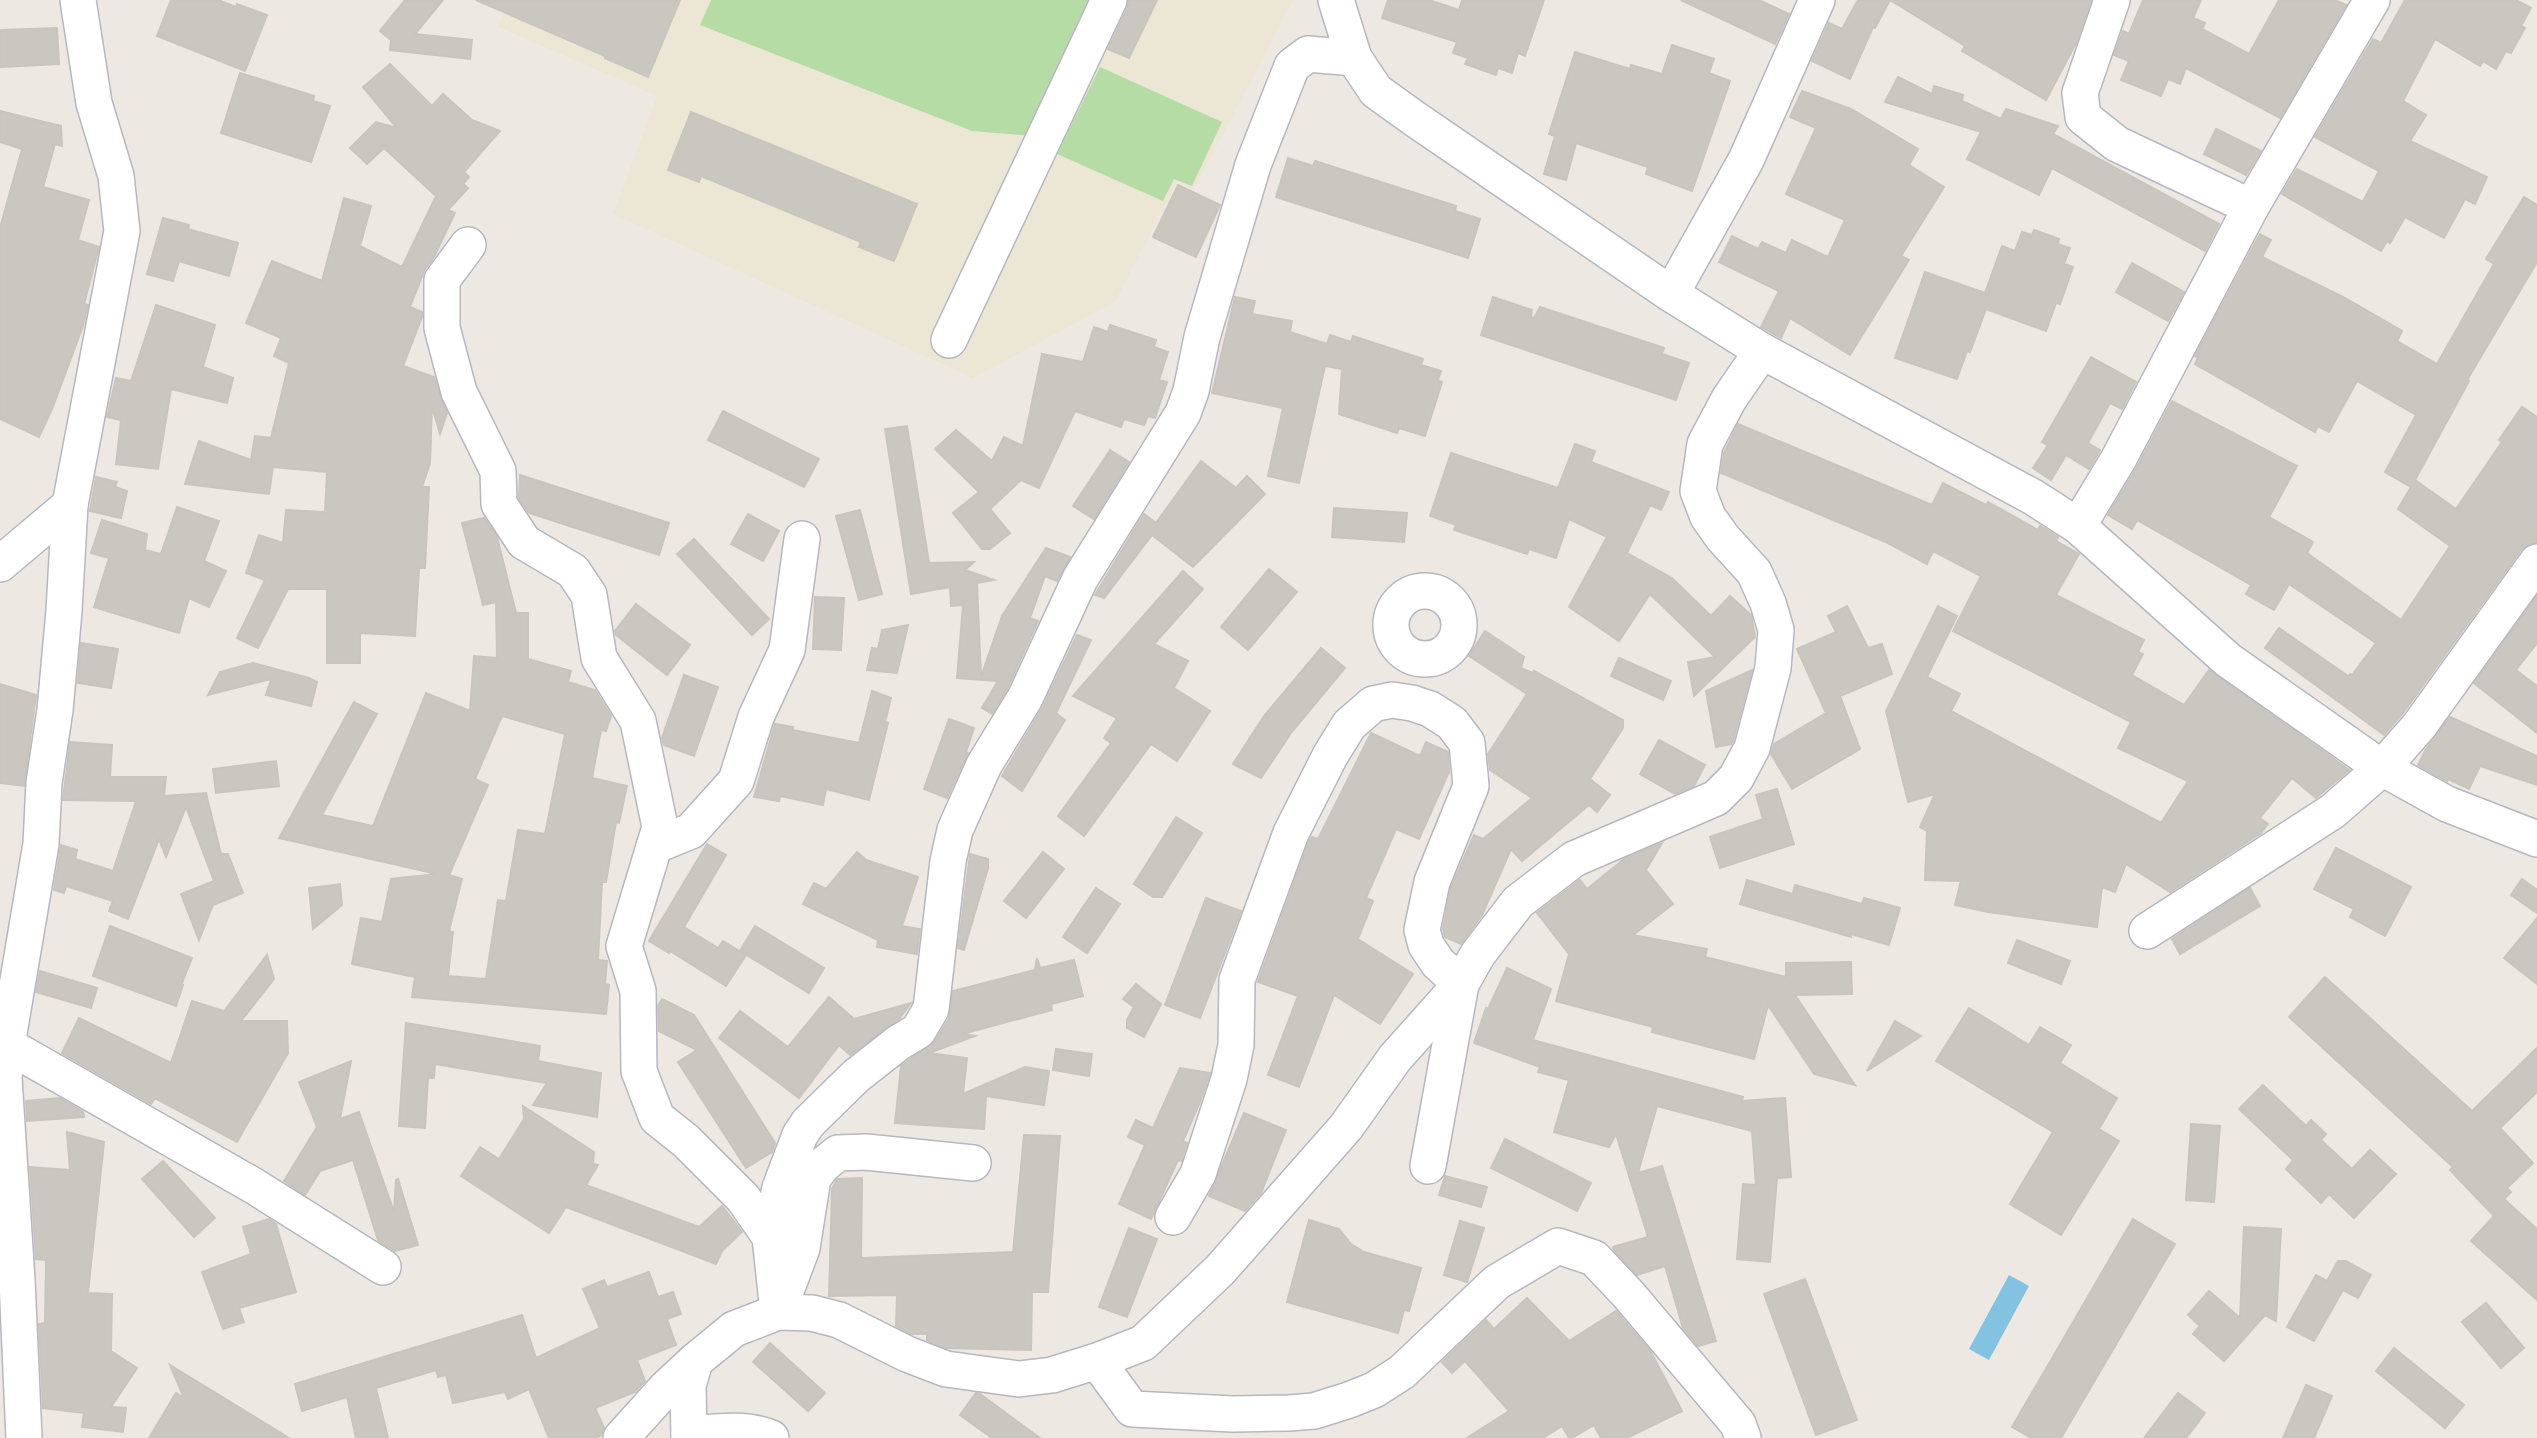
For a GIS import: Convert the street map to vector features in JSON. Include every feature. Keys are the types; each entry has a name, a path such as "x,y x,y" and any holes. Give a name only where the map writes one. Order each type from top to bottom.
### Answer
{"street":[{"path":"24,1438 4,1078 7,1045 41,844 44,783 55,710 63,623 70,505 122,231 117,176 94,103 78,0"},
{"path":"949,340 1109,0"},
{"path":"1336,0 1354,58 1376,91 1671,294 1762,351 2033,497 2078,526 2228,660 2382,768 2447,804 2537,839"},
{"path":"1671,294 1746,160 1817,0"},
{"path":"2112,0 2080,93 2083,117 2117,144 2251,207"},
{"path":"2078,526 2118,460 2251,207 2372,0"},
{"path":"778,1312 770,1237 780,1188 800,1135 808,1123 856,1076 918,1031 931,1009 948,862 955,830 984,765 1025,698 1080,579 1183,413 1192,391 1202,337 1253,165 1292,66 1308,54 1354,58"},
{"path":"468,245 442,280 442,328 459,392 498,471 499,504 523,542 573,571 589,596 599,658 638,722 660,827 624,946 638,991 639,1071 657,1118 685,1141 743,1198 770,1237"},
{"path":"621,1438 666,1388 734,1329 778,1312 812,1313 839,1320 907,1354 946,1369 1018,1379 1052,1375 1143,1343 1220,1270 1346,1127 1395,1058 1461,984 1478,954 1518,902 1574,859 1716,798 1736,778 1752,748 1773,668 1776,629 1754,572 1708,517 1698,491 1705,444 1729,398 1762,351"},
{"path":"0,564 70,505"},
{"path":"654,846 691,831 736,781 756,718 787,650 802,539"},
{"path":"2147,931 2333,811 2382,768 2419,726 2537,562"},
{"path":"1412,703 1421,660"},
{"path":"1173,1217 1198,1174 1229,1079 1236,1045 1237,980 1291,833 1349,725 1373,704 1392,700 1430,709 1452,723 1467,743 1471,786 1432,882 1422,930 1426,944 1438,963 1461,984"},
{"path":"1429,1166 1461,984"},
{"path":"7,1045 254,1186 383,1267"},
{"path":"778,1312 802,1248 813,1178 823,1165 838,1153 866,1152 973,1163"},
{"path":"1097,1361 1136,1423 1233,1414 1314,1411 1374,1390 1402,1372 1497,1282 1558,1246 1594,1258 1738,1424 1743,1438"},
{"path":"695,1361 688,1386 689,1436 747,1432 760,1433 771,1438"}],"shaded area":[{"path":"510,0 1293,0 1194,190 1177,182 1115,302 973,378 613,214 657,96 498,27"}],"green space":[{"path":"711,0 1097,0 1033,136 972,131 700,25"},
{"path":"1100,67 1222,122 1192,186 1174,179 1163,201 1057,154"}],"water":[{"path":"2009,1275 2029,1286 1989,1360 1969,1349"}],"building":[{"path":"171,0 218,0 267,15 245,71 157,36"},
{"path":"405,0 443,0 415,34 472,40 470,59 390,50 391,40 380,31"},
{"path":"476,0 680,0 648,77"},
{"path":"1129,0 1157,0 1129,58 1108,49"},
{"path":"1388,0 1429,0 1459,10 1462,0 1544,0 1525,56 1518,53 1512,73 1498,68 1496,75 1465,64 1468,58 1453,53 1457,42 1382,18"},
{"path":"1681,0 1759,0 1789,14 1775,44"},
{"path":"1858,0 1890,0 1875,28 1873,27 1850,79 1812,61 1829,23 1842,29"},
{"path":"1890,0 2091,0 2076,43 2046,100 1962,51 1965,46"},
{"path":"2143,0 2201,0 2193,18 2205,23 2202,29 2249,54 2279,0 2335,0 2346,5 2280,118 2186,68 2180,84 2168,79 2161,96 2121,80 2129,61 2114,55 2123,31 2129,34"},
{"path":"2405,0 2516,0 2531,8 2521,26 2525,28 2511,53 2506,51 2496,69 2483,61 2480,66 2435,39 2403,101 2426,115 2410,141 2487,177 2475,204 2465,199 2444,238 2405,217 2390,243 2387,241 2381,251 2282,194 2297,169 2363,202 2379,171 2315,137 2373,39 2381,43"},
{"path":"57,28 59,64 0,67 0,30"},
{"path":"1672,45 1714,59 1709,73 1730,81 1692,191 1646,174 1648,167 1576,143 1566,180 1544,174 1555,136 1549,134 1575,52 1630,69 1631,65 1662,74"},
{"path":"390,64 432,106 443,94 472,120 500,131 464,172 469,177 463,184 468,188 448,210 455,213 434,257 425,269 410,307 422,312 422,317 403,366 434,377 447,413 440,434 432,406 430,463 422,487 429,487 425,568 419,568 415,636 360,633 360,663 327,663 327,589 288,589 258,648 237,638 265,580 246,573 259,535 283,543 286,510 325,512 327,472 273,467 269,494 185,484 199,441 251,460 255,436 271,438 289,363 274,356 281,338 246,323 272,261 322,281 344,198 371,206 360,246 402,267 436,196 384,148 367,164 350,148 376,122 397,128 363,87"},
{"path":"240,73 314,96 313,101 330,106 311,162 221,133"},
{"path":"1898,77 1932,94 1934,86 1963,95 1962,101 2001,119 2006,109 2058,126 2053,134 2219,224 2205,251 2052,168 2039,195 1967,159 1981,132 1885,102"},
{"path":"1802,91 1851,109 1918,149 1909,165 1944,187 1901,256 1909,260 1850,355 1790,318 1781,338 1761,327 1779,291 1719,262 1732,236 1758,249 1762,242 1786,253 1792,240 1828,257 1845,220 1786,194 1816,128 1790,117"},
{"path":"0,111 61,126 62,146 55,144 43,187 89,200 78,240 99,247 84,304 88,305 83,326 39,437 0,419 0,228 22,149 0,142"},
{"path":"691,112 917,204 894,261 859,247 861,242 701,176 699,182 668,170"},
{"path":"2216,129 2261,151 2246,175 2204,154"},
{"path":"1288,158 1313,166 1315,161 1456,206 1455,211 1480,219 1468,258 1276,197"},
{"path":"1178,185 1220,205 1196,257 1153,237"},
{"path":"2524,197 2537,205 2537,262 2467,380 2469,381 2415,480 2456,509 2502,442 2499,440 2522,407 2537,417 2537,542 2528,544 2521,550 2403,713 2384,735 2265,648 2279,628 2348,676 2352,675 2376,643 2289,584 2274,610 2246,594 2251,585 2137,520 2132,529 2108,515 2172,401 2297,466 2269,517 2313,542 2307,553 2401,620 2450,546 2398,509 2411,487 2385,472 2416,415 2357,381 2329,432 2318,426 2315,432 2195,364 2198,358 2195,356 2260,234 2271,240 2262,257 2343,297 2402,331 2397,341 2437,364 2494,264 2486,259"},
{"path":"163,218 189,225 188,229 238,243 229,276 179,261 173,281 147,274"},
{"path":"2034,230 2059,239 2058,244 2070,248 2064,264 2073,267 2060,304 2056,303 2046,331 1986,309 1957,379 1895,358 1925,272 1985,293 2002,246 2015,251 2022,232 2032,235"},
{"path":"2132,263 2184,292 2168,321 2116,292"},
{"path":"1235,297 1255,301 1252,314 1292,321 1290,332 1327,344 1330,335 1351,342 1353,336 1423,359 1421,365 1441,371 1438,380 1442,382 1425,436 1399,428 1397,433 1339,414 1342,369 1325,366 1299,483 1268,476 1283,408 1212,393"},
{"path":"1493,297 1532,310 1531,317 1534,318 1540,307 1664,348 1662,354 1689,363 1676,400 1481,335"},
{"path":"156,305 215,325 203,367 233,378 227,403 171,389 158,469 116,464 121,420 107,417 116,378 131,381"},
{"path":"1110,325 1156,340 1154,347 1168,352 1159,380 1167,382 1155,418 1148,416 1144,425 1124,419 1121,427 1075,411 1039,488 1021,480 990,509 1010,533 990,549 982,549 953,513 979,492 935,449 956,430 992,461 1004,437 1023,446 1042,354 1083,362 1094,327 1108,332"},
{"path":"2091,357 2136,382 2122,409 2110,403 2088,443 2100,450 2089,469 2066,455 2051,480 2033,468 2048,445 2042,442"},
{"path":"723,411 819,459 804,487 708,440"},
{"path":"1738,424 1932,505 1943,483 1986,505 1988,502 2038,530 2040,526 2058,537 2056,541 2079,554 2056,595 2144,640 2138,652 2143,654 2132,675 2184,705 2209,670 2349,770 2316,798 2292,778 2260,818 2268,824 2261,833 2170,892 2126,864 2115,892 2102,887 2097,927 1955,905 1961,881 1925,880 1927,831 1920,827 1935,794 1908,802 1886,711 1938,606 1957,616 1927,677 1960,694 1951,711 2161,823 2188,781 2118,748 2131,722 1953,631 1981,576 1933,551 1927,564 1888,543 1721,473 1724,453"},
{"path":"907,426 929,563 974,562 965,570 994,580 977,583 981,677 1002,616 1046,548 1070,557 1057,581 1045,576 1030,618 1038,621 1007,689 992,714 982,708 998,681 957,678 963,605 951,606 950,587 911,594 885,429"},
{"path":"1575,444 1595,451 1591,462 1669,492 1661,510 1650,505 1627,553 1672,578 1711,616 1730,596 1751,615 1755,637 1694,696 1688,662 1715,657 1650,594 1619,641 1569,607 1607,537 1569,519 1556,558 1529,549 1527,554 1454,530 1456,525 1430,516 1451,453 1558,488"},
{"path":"1110,450 1129,462 1094,519 1073,506"},
{"path":"1201,461 1236,488 1247,476 1265,494 1193,567 1152,535 1104,598 1095,595 1144,514 1156,523"},
{"path":"520,475 669,523 659,555 529,513 519,498"},
{"path":"96,477 117,482 115,487 127,491 121,518 90,511"},
{"path":"177,507 219,521 204,561 226,571 209,607 189,598 179,633 94,607 109,558 91,553 102,520 147,534 145,550 161,554"},
{"path":"1334,508 1407,513 1404,542 1332,537"},
{"path":"860,510 882,594 859,600 836,516"},
{"path":"748,514 779,531 763,561 731,544"},
{"path":"484,518 497,537 516,613 528,613 528,659 571,671 568,682 595,690 611,716 606,731 601,730 592,778 627,786 619,823 616,822 606,882 602,882 598,960 607,961 605,984 609,985 606,1014 412,997 415,977 352,964 361,918 382,922 391,879 437,874 279,838 354,702 377,714 322,815 373,826 426,693 470,711 474,656 497,658 496,602 483,605 462,523","holes":["502,716 565,734 545,834 518,830 506,901 498,900 486,979 448,976 453,932 449,931 462,879 449,875 488,785 475,779"]},
{"path":"694,539 769,619 752,635 677,554"},
{"path":"1269,569 1297,592 1248,650 1221,627"},
{"path":"1183,571 1203,589 1154,644 1188,661 1174,688 1210,711 1177,761 1151,744 1084,836 1058,816 1111,743 1104,738 1117,718 1073,696"},
{"path":"2537,596 2537,643 2516,670 2537,686 2537,733 2474,683"},
{"path":"815,597 844,598 841,650 813,649"},
{"path":"636,604 690,645 667,675 616,635 615,631"},
{"path":"1847,606 1868,648 1882,644 1892,674 1840,696 1860,749 1792,789 1771,754 1774,744 1826,713 1797,649 1836,632 1828,616"},
{"path":"908,625 897,673 867,670 872,648 878,649 882,630"},
{"path":"1485,631 1524,657 1521,668 1533,673 1534,671 1623,720 1623,728 1590,779 1610,795 1597,812 1589,805 1522,861 1511,849 1482,915 1461,944 1445,937 1443,929 1451,888 1474,835 1483,839 1532,798 1490,770 1488,754 1527,694 1469,656"},
{"path":"1077,635 1091,640 1056,713 1065,720 1022,791 1002,776 1043,707"},
{"path":"81,643 118,649 111,688 78,683"},
{"path":"1321,648 1345,668 1291,733 1261,778 1233,764 1264,716"},
{"path":"1619,658 1671,681 1663,700 1611,676"},
{"path":"253,663 317,682 311,706 266,695 271,679 208,695 220,672"},
{"path":"1752,670 1733,741 1731,744 1716,747 1706,691"},
{"path":"684,675 718,687 694,756 664,745 662,738"},
{"path":"0,684 36,695 24,786 0,783"},
{"path":"872,691 891,698 885,722 888,723 869,800 826,789 823,805 780,796 779,801 754,797 775,724 859,743"},
{"path":"2450,717 2537,756 2537,785 2480,766 2469,789 2448,779 2447,781 2418,765 2426,749"},
{"path":"949,719 974,728 966,752 968,753 947,798 924,789"},
{"path":"1371,733 1420,756 1426,742 1448,752 1449,772 1419,839 1396,829 1366,898 1373,901 1358,939 1413,974 1380,1024 1334,995 1299,1087 1268,1075 1298,996 1258,982 1309,841 1312,837 1318,839"},
{"path":"1659,740 1705,765 1694,786 1675,794 1640,774"},
{"path":"70,742 112,745 110,777 166,777 164,796 206,793 221,854 228,854 243,893 213,905 199,940 181,894 214,881 186,807 166,857 159,839 128,919 109,911 113,901 66,886 64,893 54,890 61,845 77,850 75,859 113,871 136,801 63,800"},
{"path":"276,761 279,786 216,793 213,769"},
{"path":"1777,789 1794,844 1720,868 1710,837 1763,819 1756,795"},
{"path":"1176,817 1202,833 1162,897 1153,897 1134,884"},
{"path":"1662,843 1646,870 1673,904 1633,935 1707,949 1705,957 1786,977 1786,963 1851,962 1852,994 1795,995 1855,1085 1814,1074 1768,1005 1754,1059 1652,1032 1653,1027 1556,1001 1569,954 1537,913 1580,880 1587,889 1624,859"},
{"path":"707,844 726,855 684,927 718,948 723,941 746,955 726,986 649,941"},
{"path":"2336,848 2411,887 2385,936 2350,917 2354,909 2314,889"},
{"path":"857,852 866,860 918,877 902,926 920,929 917,954 877,947 878,940 803,904 814,883 826,889"},
{"path":"1043,852 1064,869 1026,918 1004,901"},
{"path":"970,854 988,859 988,868 964,950 958,948"},
{"path":"2522,879 2537,890 2537,913 2511,895"},
{"path":"1747,880 1793,894 1795,885 1862,904 1864,898 1900,908 1889,945 1851,934 1851,937 1740,904"},
{"path":"340,884 342,905 313,929 309,888"},
{"path":"1096,888 1120,904 1087,953 1063,937"},
{"path":"2250,888 2260,906 2180,954 2172,939"},
{"path":"1206,898 1241,911 1200,1018 1165,1005"},
{"path":"2537,918 2537,984 2504,958"},
{"path":"110,926 192,958 176,1006 93,976"},
{"path":"755,926 824,968 809,993 740,951"},
{"path":"2017,940 2070,961 2061,984 2008,963"},
{"path":"267,955 274,979 241,1021 287,1021 288,1053 237,1142 155,1098 151,1104 62,1053 79,1018 171,1063 192,1001 224,1011"},
{"path":"1037,958 1040,968 1074,960 1083,996 1051,1004 1052,1010 962,1034 975,1036 929,1053 967,1058 963,1094 1025,1067 1049,1071 1044,1105 986,1096 984,1129 895,1123 901,1066 935,1041 949,1019 953,991 1035,970"},
{"path":"1507,968 1551,989 1533,1040 1743,1097 1742,1101 1785,1098 1791,1177 1777,1178 1770,1262 1737,1259 1743,1184 1756,1185 1752,1131 1657,1106 1638,1173 1662,1166 1716,1341 1698,1346 1683,1328 1665,1266 1637,1275 1614,1250 1613,1247 1648,1237 1616,1134 1609,1147 1554,1132 1569,1080 1538,1072 1540,1067 1474,1043 1486,1008 1488,1009"},
{"path":"40,971 97,988 91,1008 36,992"},
{"path":"2325,977 2472,1111 2537,1048 2537,1092 2500,1128 2533,1163 2507,1188 2511,1192 2504,1199 2537,1229 2537,1300 2471,1241 2494,1216 2450,1170 2453,1167 2289,1017"},
{"path":"1136,984 1161,1004 1144,1037 1127,1028 1127,1020 1134,1007 1123,999"},
{"path":"829,997 854,1019 911,1003 899,1019 850,1055 839,1045 799,1098 719,1038 740,1011 788,1047"},
{"path":"662,999 694,1015 775,1143 772,1152 746,1168 678,1062 697,1050 659,1031 658,1006"},
{"path":"1969,1008 2029,1045 2040,1027 2071,1045 2060,1063 2117,1098 2099,1129 2119,1141 2061,1235 2010,1204 2053,1132 1936,1061"},
{"path":"1895,1021 1921,1036 1867,1071"},
{"path":"406,1023 540,1046 538,1061 601,1073 597,1117 533,1105 547,1083 435,1064 434,1078 428,1078 425,1128 399,1126"},
{"path":"1056,1049 1092,1054 1089,1076 1053,1070"},
{"path":"351,1061 340,1119 359,1112 394,1212 398,1179 418,1245 395,1251 378,1240 353,1160 320,1171 305,1195 284,1181 317,1127 299,1082"},
{"path":"1180,1068 1210,1073 1183,1141 1187,1143 1181,1161 1178,1160 1151,1219 1119,1204 1145,1145 1128,1137 1136,1120 1153,1128"},
{"path":"2263,1085 2306,1126 2311,1120 2326,1134 2321,1140 2352,1169 2370,1150 2396,1174 2354,1218 2329,1194 2321,1203 2286,1169 2293,1160 2239,1109"},
{"path":"60,1098 83,1112 84,1117 27,1121 26,1101"},
{"path":"523,1106 594,1152 593,1164 598,1165 586,1185 699,1227 722,1206 742,1232 722,1251 716,1264 566,1207 549,1233 461,1176 480,1147 499,1159 524,1119"},
{"path":"1244,1113 1286,1130 1261,1193 1245,1211 1209,1196"},
{"path":"2191,1124 2220,1126 2214,1202 2186,1200"},
{"path":"67,1132 104,1142 88,1293 112,1294 111,1351 137,1368 111,1407 126,1408 123,1432 82,1427 84,1413 43,1408 39,1324 45,1323 46,1260 36,1259 30,1167 70,1170"},
{"path":"1024,1135 1060,1136 1048,1292 1032,1292 1031,1350 946,1348 927,1340 927,1334 911,1334 896,1326 897,1295 829,1296 832,1189 837,1179 862,1178 861,1258 1013,1252"},
{"path":"1505,1139 1591,1183 1577,1211 1491,1168"},
{"path":"163,1161 215,1218 194,1237 142,1179"},
{"path":"1445,1176 1487,1187 1481,1207 1439,1195"},
{"path":"269,1219 276,1224 296,1292 239,1308 244,1322 223,1329 202,1272 251,1254 243,1227"},
{"path":"2133,1219 2175,1244 2061,1438 2031,1438 2012,1427"},
{"path":"1309,1220 1339,1229 1351,1244 1364,1252 1421,1268 1409,1311 1404,1310 1398,1333 1287,1302"},
{"path":"1460,1221 1484,1228 1467,1282 1444,1275"},
{"path":"2244,1227 2281,1229 2276,1321 2265,1315 2224,1361 2193,1334 2200,1326 2188,1315 2209,1291 2240,1318"},
{"path":"1129,1228 1157,1239 1127,1317 1099,1307"},
{"path":"2338,1261 2346,1261 2371,1275 2358,1298 2343,1290 2314,1341 2287,1327 2316,1275 2327,1281"},
{"path":"649,1272 658,1297 673,1292 681,1314 667,1319 676,1345 637,1360 645,1381 635,1392 595,1408 604,1428 596,1438 549,1438 529,1389 508,1399 505,1392 453,1403 446,1375 438,1377 436,1370 376,1388 388,1438 356,1438 347,1397 302,1411 295,1384 522,1315 536,1358 600,1328 583,1289 604,1280 607,1287"},
{"path":"1805,1279 1857,1420 1816,1435 1764,1294"},
{"path":"1527,1298 1569,1341 1616,1311 1651,1352 1682,1411 1627,1438 1601,1438 1594,1425 1572,1438 1569,1438 1562,1426 1543,1438 1467,1438 1509,1411 1465,1361 1452,1373 1442,1362 1486,1320 1494,1329"},
{"path":"2486,1303 2524,1348 2501,1368 2462,1322"},
{"path":"770,1343 825,1393 808,1411 753,1362"},
{"path":"2394,1348 2464,1405 2445,1428 2376,1371"},
{"path":"170,1365 289,1438 149,1438 176,1393 184,1398"},
{"path":"2306,1385 2332,1396 2314,1438 2283,1438"},
{"path":"976,1393 1040,1438 992,1438 960,1415"},
{"path":"2178,1393 2205,1413 2186,1438 2144,1438"}]}
